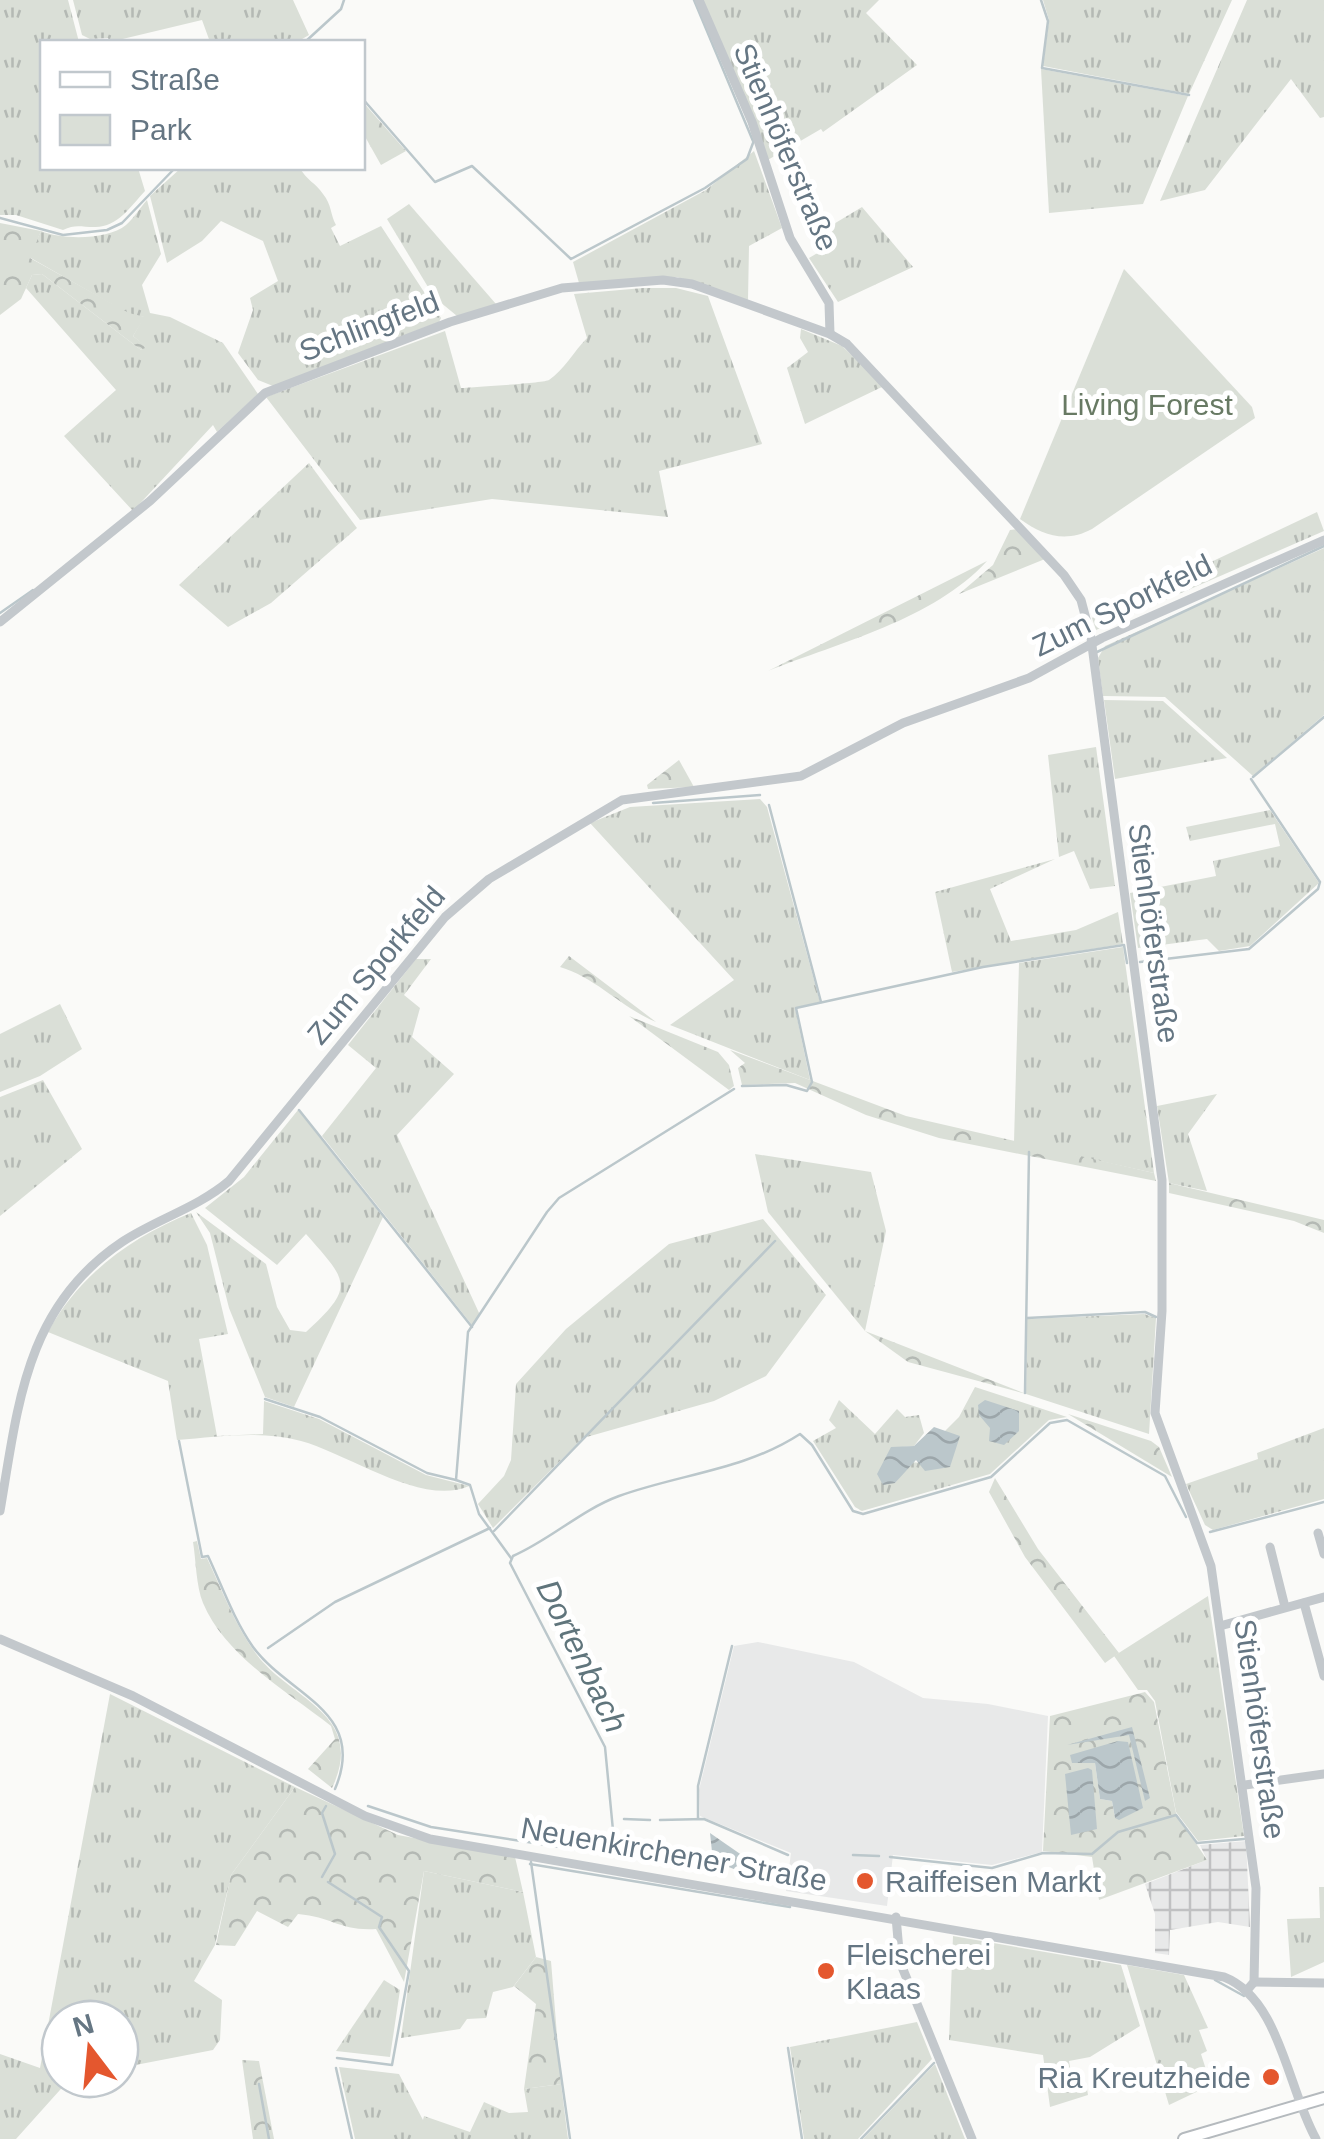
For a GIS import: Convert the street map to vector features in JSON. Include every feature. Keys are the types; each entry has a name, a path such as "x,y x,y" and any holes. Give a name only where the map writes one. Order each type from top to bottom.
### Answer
{"main road":[{"path":"1184,2139 1324,2098"}],"street":[{"name":"Stienhöferstraße","path":"700,0 730,80 752,122 790,238 829,303 830,334 866,361 1064,575 1081,600 1162,1180 1162,1311 1156,1413 1204,1541 1220,1626 1245,1785 1256,1888 1251,1985"},
{"name":"Schlingfeld","path":"0,622 150,501 262,396 450,322 562,288 663,280 692,284 830,334"},
{"name":"Zum Sporkfeld","path":"0,1511 29,1358 64,1297 118,1245 205,1200 228,1181 416,948 477,888 622,800 780,782 802,776 920,716 1030,678 1324,540"},
{"path":"1318,1533 1324,1554"},
{"path":"1270,1546 1286,1607"},
{"path":"1220,1626 1324,1596"},
{"path":"1304,1603 1324,1676"},
{"name":"Neuenkirchener Straße","path":"0,1639 133,1696 399,1830 1198,1970 1251,1985 1324,1984"},
{"path":"1245,1785 1324,1774"},
{"path":"896,1918 900,1962 972,2139"},
{"path":"1251,1985 1268,2016 1297,2106 1316,2139"}],"shaded area":[{"path":"758,1642 854,1662 923,1698 988,1704 1048,1716 1042,1852 992,1865 893,1855 887,1906 786,1891 791,1853 700,1816 699,1790 734,1646"},
{"path":"1246,1841 1250,1927 1218,1922 1170,1930 1169,1955 1155,1953 1155,1914 1145,1884 1207,1860 1200,1845"}],"green space":[{"path":"0,0 68,0 78,40 40,40 40,170 139,170 145,191 122,215 102,226 63,230 16,215 0,215"},
{"path":"73,0 293,0 309,35 300,40 209,40 202,20 118,40 82,35"},
{"path":"702,0 879,0 866,13 917,65 823,132 821,129 766,161"},
{"path":"1043,0 1232,0 1189,94 1043,66 1049,20"},
{"path":"1247,0 1324,0 1324,117 1320,118 1291,79 1205,190 1160,201"},
{"path":"1041,69 1188,96 1143,204 1049,213"},
{"path":"365,104 406,151 381,165 365,137"},
{"path":"754,151 782,228 749,246 748,300 677,277 579,283 573,262 706,190"},
{"path":"179,170 301,170 328,202 336,225 331,228 340,246 381,226 441,318 273,386 258,380 238,353 253,310 250,298 278,281 263,241 221,221 202,241 167,263 150,196"},
{"path":"147,200 161,254 142,285 150,313 170,317 223,343 258,394 217,432 213,425 133,511 64,436 116,390 26,288 32,275 42,274 141,350 146,347 133,336 144,317 129,314 29,257 41,231 72,237 108,234 126,225"},
{"path":"409,204 496,304 457,316 434,297 387,219"},
{"path":"862,207 913,267 838,302 809,258 826,248 817,234"},
{"path":"0,223 41,231 30,258 129,313 145,317 133,336 147,347 141,350 42,274 32,275 21,299 0,315"},
{"name":"Living Forest","path":"1124,269 1252,407 1255,418 1092,529 1073,536 1046,533 1020,519"},
{"path":"676,288 708,296 762,444 659,471 668,517 492,499 360,520 266,397 445,331 461,388 549,380 587,338 574,294"},
{"path":"801,329 842,346 884,386 805,424 787,368 808,352 800,338"},
{"path":"309,463 357,528 271,603 228,627 179,585"},
{"path":"1317,512 1324,531 1096,630 1092,618"},
{"path":"1018,529 1045,559 959,594 993,565 1010,530"},
{"path":"1324,548 1324,715 1253,776 1165,697 1103,696 1098,658 1105,646"},
{"path":"987,561 940,599 913,614 768,671"},
{"path":"1104,700 1163,701 1227,758 1115,779"},
{"path":"1096,747 1115,886 1090,889 1074,851 1059,857 1048,755"},
{"path":"679,760 694,787 648,789 647,785"},
{"path":"760,799 767,807 820,1002 795,1008 810,1080 670,1025 734,980 590,823 630,807"},
{"path":"1270,810 1319,883 1250,946 1219,951 1207,939 1138,948 1130,893 1216,876 1213,861 1280,846 1275,824 1190,841 1186,827"},
{"path":"1055,859 990,889 1011,941 1076,930 1118,912 1123,944 952,972 935,892"},
{"path":"1123,947 1154,1173 1014,1142 1019,963"},
{"path":"569,956 656,1022 560,967"},
{"path":"416,959 431,959 404,995 420,1008 412,1037 454,1074 397,1135 480,1315 472,1325 322,1136 376,1068 348,1045"},
{"path":"60,1004 82,1049 40,1076 0,1092 0,1034"},
{"path":"629,1016 718,1052 729,1065 734,1086 729,1090"},
{"path":"730,1050 906,1116 1154,1173 1156,1181 939,1138 866,1115 795,1083 742,1085 738,1068 745,1063"},
{"path":"43,1080 82,1149 0,1216 0,1097"},
{"path":"1217,1094 1188,1134 1207,1191 1169,1183 1157,1106"},
{"path":"298,1110 383,1217 294,1407 265,1397 229,1308 210,1233 196,1212 266,1264 277,1307 290,1330 306,1332 322,1317 333,1304 341,1284 331,1263 306,1234 277,1265 205,1208 244,1177"},
{"path":"755,1154 871,1172 886,1231 865,1331 768,1212"},
{"path":"1169,1183 1324,1220 1324,1233 1294,1221 1169,1193"},
{"path":"191,1213 207,1245 228,1334 199,1339 217,1436 238,1435 177,1440 168,1381 48,1332 91,1276 148,1234"},
{"path":"763,1219 826,1295 766,1376 714,1401 583,1438 493,1528 478,1504 504,1476 511,1460 516,1384 566,1329 669,1244"},
{"path":"1144,1314 1156,1318 1149,1434 1026,1394 1027,1319"},
{"path":"865,1331 1026,1394 908,1362"},
{"path":"975,1387 1067,1417 1049,1420 990,1474 862,1511 855,1507 813,1441 836,1428 829,1420 839,1400 875,1434 897,1409 905,1417 919,1415 924,1433 914,1446 891,1448 895,1483 911,1462 921,1463 947,1435 943,1433 959,1417"},
{"path":"264,1401 319,1419 426,1475 469,1486 450,1491 430,1490 301,1441 240,1435 263,1434"},
{"path":"1068,1414 1151,1441 1159,1447 1172,1477"},
{"path":"1324,1428 1324,1499 1213,1530 1205,1525 1186,1484 1258,1459 1257,1453"},
{"path":"995,1478 1038,1549 1119,1653 1105,1663 1025,1557 989,1492"},
{"path":"197,1541 201,1559 207,1558 235,1620 257,1655 333,1725 340,1742 340,1763 332,1788 308,1769 335,1739 331,1726 259,1672 226,1640 203,1603 193,1542"},
{"path":"1208,1596 1244,1836 1198,1841 1176,1812 1155,1701 1147,1690 1138,1690 1114,1656"},
{"path":"1145,1692 1154,1702 1176,1813 1207,1860 1099,1900 1092,1857 1043,1851 1050,1716","holes":["1128,1742 1115,1818 1112,1801 1100,1799 1095,1763 1072,1763"]},
{"path":"110,1694 295,1787 231,1875 215,1945 194,1981 222,2000 220,2040 213,2050 140,2064 140,1999 53,1999"},
{"path":"295,1787 398,1835 515,1857 523,1892 424,1871 404,1982 376,1929 353,1928 310,1916 298,1914 288,1927 257,1911 235,1946 216,1945 231,1875"},
{"path":"424,1871 523,1892 536,1957 513,1987 493,1992 486,2018 467,2019 460,2029 401,2038"},
{"path":"1319,1887 1324,1887 1324,1962 1291,1977 1287,1919 1320,1918"},
{"path":"953,1936 1121,1965 1140,2026 1090,2057 1069,2061 1074,2090 1087,2089 1088,2095 1050,2107 1043,2055 949,2040"},
{"path":"536,1957 551,1961 561,2084 524,2089 536,2004 514,1986"},
{"path":"1127,1965 1184,1975 1208,2028 1199,2030 1207,2051 1201,2054 1211,2085 1169,2105"},
{"path":"384,1980 400,1990 390,2057 336,2051"},
{"path":"917,2022 932,2059 858,2139 804,2139 790,2047"},
{"path":"0,2054 40,2068 40,2099 52,2099 16,2139 0,2139"},
{"path":"242,2060 259,2061 274,2139 253,2139"},
{"path":"935,2064 965,2139 863,2139"},
{"path":"339,2067 399,2074 423,2120 424,2116 470,2132 484,2102 509,2113 528,2112 524,2089 561,2084 568,2139 355,2139"}],"water":[{"path":"985,1400 1019,1411 1019,1431 1004,1445 989,1441 990,1428 979,1415 978,1405"},
{"path":"934,1427 960,1436 950,1467 925,1471 916,1460 895,1483 883,1485 877,1474 891,1447 914,1446"},
{"path":"1132,1727 1150,1798 1145,1801 1129,1735 1067,1745"},
{"path":"1118,1741 1128,1742 1143,1808 1119,1820 1115,1818 1112,1801 1100,1799 1095,1763 1072,1763 1070,1755"},
{"path":"1092,1770 1097,1829 1071,1835 1065,1774"},
{"path":"710,1833 746,1858 739,1871 713,1861"}],"waterway":[{"path":"307,40 341,9 344,0"},
{"path":"694,0 753,141"},
{"path":"1041,0 1048,21 1042,68 1189,95"},
{"path":"365,101 435,182 472,166 571,259 705,188 747,159 753,143"},
{"path":"0,218 63,235 107,230 122,223 173,170"},
{"path":"1097,652 1324,546"},
{"path":"0,613 33,590"},
{"path":"1253,777 1324,717"},
{"path":"1140,962 1249,949 1318,889 1320,882 1251,779"},
{"path":"653,803 760,795"},
{"path":"769,805 821,1002"},
{"path":"742,1086 786,1085 807,1091 812,1082 796,1008 983,967 1124,945 1127,963"},
{"path":"511,1558 479,1514 470,1485 456,1480 468,1332 559,1198 734,1089"},
{"path":"299,1110 472,1327"},
{"path":"1025,1393 1029,1152"},
{"path":"494,1531 775,1241"},
{"path":"1027,1318 1145,1312 1156,1317"},
{"path":"265,1399 320,1417 427,1473 456,1480"},
{"name":"Dortenbach","path":"368,1806 431,1827 612,1855 615,1851 605,1747 510,1563 513,1556 619,1496 735,1464 800,1434 812,1445 853,1511 863,1514 991,1477 1050,1423 1067,1420 1165,1476 1186,1517"},
{"path":"179,1441 202,1557 208,1556 253,1647 333,1723 341,1741 342,1763 335,1789"},
{"path":"1210,1532 1324,1502"},
{"path":"268,1648 335,1602 490,1528"},
{"path":"698,1818 698,1786 732,1646"},
{"path":"322,1877 335,1854 322,1813 326,1806"},
{"path":"890,1857 992,1868 1043,1853 1092,1854 1118,1832 1176,1815 1197,1843 1244,1839"},
{"path":"624,1819 650,1820"},
{"path":"660,1820 704,1819 788,1855"},
{"path":"853,1855 879,1856"},
{"path":"531,1862 570,2139"},
{"path":"530,1864 790,1907"},
{"path":"328,1882 382,1917 379,1927 409,1971 392,2065 337,2058"},
{"path":"1215,1980 1244,1996"},
{"path":"788,2048 802,2139"},
{"path":"861,2139 934,2063"},
{"path":"336,2068 352,2139"},
{"path":"259,2084 269,2139"}],"place":[{"name":"Raiffeisen Markt","path":"865,1881"},
{"name":"Fleischerei Klaas","path":"826,1971"},
{"name":"Ria Kreutzheide","path":"1271,2077"}]}
